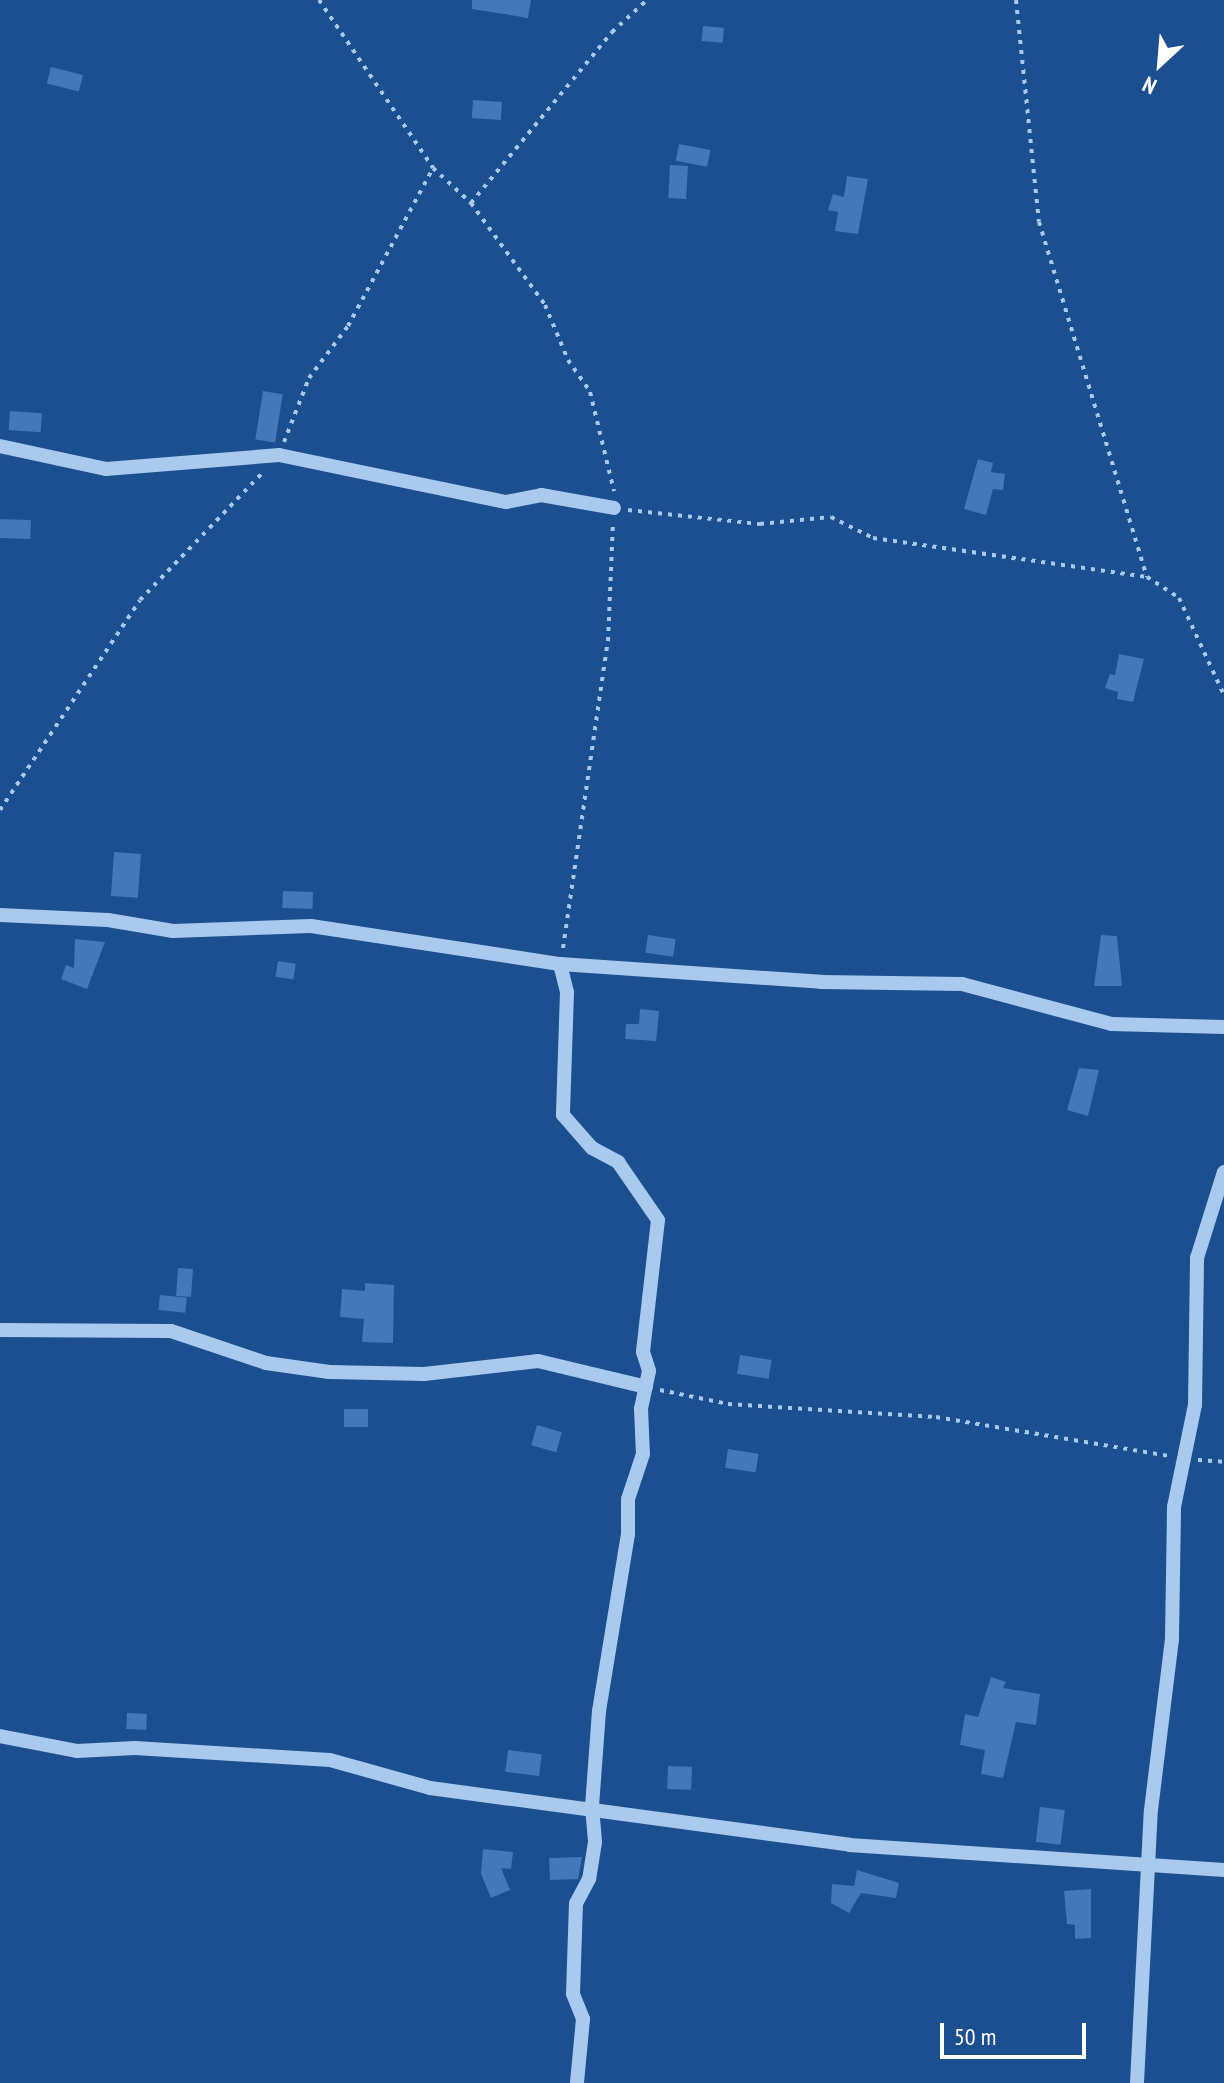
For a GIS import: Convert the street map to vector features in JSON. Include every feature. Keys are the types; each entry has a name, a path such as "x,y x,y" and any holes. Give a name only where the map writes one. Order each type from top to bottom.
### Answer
{"street":[{"path":"0,446 106,469 279,455 506,502 541,495 614,508"},
{"path":"0,915 108,920 173,931 311,926 560,964 821,982 962,984 1111,1024 1224,1027"},
{"path":"560,964 567,992 563,1115 592,1148 618,1162 658,1220 643,1352 649,1371 643,1454 628,1499 628,1534 603,1681 592,1807 595,1842 589,1879 576,1903 573,1994 583,2019 577,2083"},
{"path":"1137,2083 1159,1714 1173,1624 1174,1507 1195,1405 1197,1258 1224,1172"},
{"path":"0,1330 171,1331 266,1363 329,1372 424,1374 538,1361 646,1387"},
{"path":"0,1736 77,1751 135,1748 330,1760 430,1788 592,1807 849,1845 1224,1870"}],"path":[{"path":"319,0 433,168 471,203 545,305 568,360 590,392 615,479 608,641 560,964"},
{"path":"471,203 612,32 647,0"},
{"path":"1016,0 1039,222 1147,577"},
{"path":"0,810 140,600 279,455 309,378 348,326 433,168"},
{"path":"614,508 760,524 831,517 873,538 1147,577 1179,598 1224,695"},
{"path":"646,1387 728,1404 936,1417 1185,1459 1224,1462"}],"building":[{"path":"472,0 531,0 528,18 472,9"},
{"path":"703,26 724,28 723,43 702,41"},
{"path":"51,67 83,75 79,91 47,83"},
{"path":"473,100 502,102 501,120 472,118"},
{"path":"679,144 710,150 707,167 676,161"},
{"path":"670,165 688,166 686,199 668,198"},
{"path":"847,176 868,179 858,234 835,231 838,212 828,210 833,194 844,197"},
{"path":"263,391 283,394 275,443 255,439"},
{"path":"10,411 42,413 41,432 9,430"},
{"path":"978,459 993,463 991,472 1005,474 1003,490 993,489 986,515 964,509"},
{"path":"0,519 31,520 30,539 0,538"},
{"path":"1119,654 1144,659 1133,702 1117,699 1118,692 1105,688 1110,674 1115,675"},
{"path":"114,852 141,854 138,898 111,896"},
{"path":"283,891 313,892 312,909 282,908"},
{"path":"648,935 676,939 673,957 645,953"},
{"path":"1101,935 1117,936 1122,986 1094,986"},
{"path":"75,939 105,942 87,989 61,979 66,965 74,968"},
{"path":"278,961 296,964 293,980 275,977"},
{"path":"640,1009 659,1011 656,1041 625,1039 626,1024 639,1024"},
{"path":"1079,1068 1099,1070 1088,1116 1067,1110"},
{"path":"178,1268 193,1269 191,1297 176,1296"},
{"path":"365,1283 394,1285 393,1343 362,1342 364,1319 340,1317 342,1289 365,1291"},
{"path":"160,1295 187,1298 185,1313 158,1310"},
{"path":"740,1355 772,1360 769,1379 737,1374"},
{"path":"344,1409 368,1409 368,1427 344,1427"},
{"path":"537,1425 562,1432 556,1452 531,1445"},
{"path":"728,1449 759,1454 756,1473 725,1468"},
{"path":"991,1677 1006,1682 1003,1688 1040,1694 1036,1725 1016,1722 1003,1778 981,1774 985,1750 960,1745 965,1714 978,1717"},
{"path":"127,1713 147,1714 146,1730 126,1729"},
{"path":"508,1750 542,1754 539,1776 505,1772"},
{"path":"668,1766 692,1767 691,1790 667,1789"},
{"path":"1040,1807 1065,1810 1061,1845 1036,1842"},
{"path":"483,1849 513,1852 511,1869 501,1868 510,1890 491,1898 481,1874"},
{"path":"582,1857 578,1879 550,1880 549,1858"},
{"path":"857,1870 899,1883 896,1898 861,1893 849,1913 831,1903 832,1884 854,1886"},
{"path":"1091,1889 1091,1938 1075,1939 1075,1925 1067,1924 1064,1891"}]}
